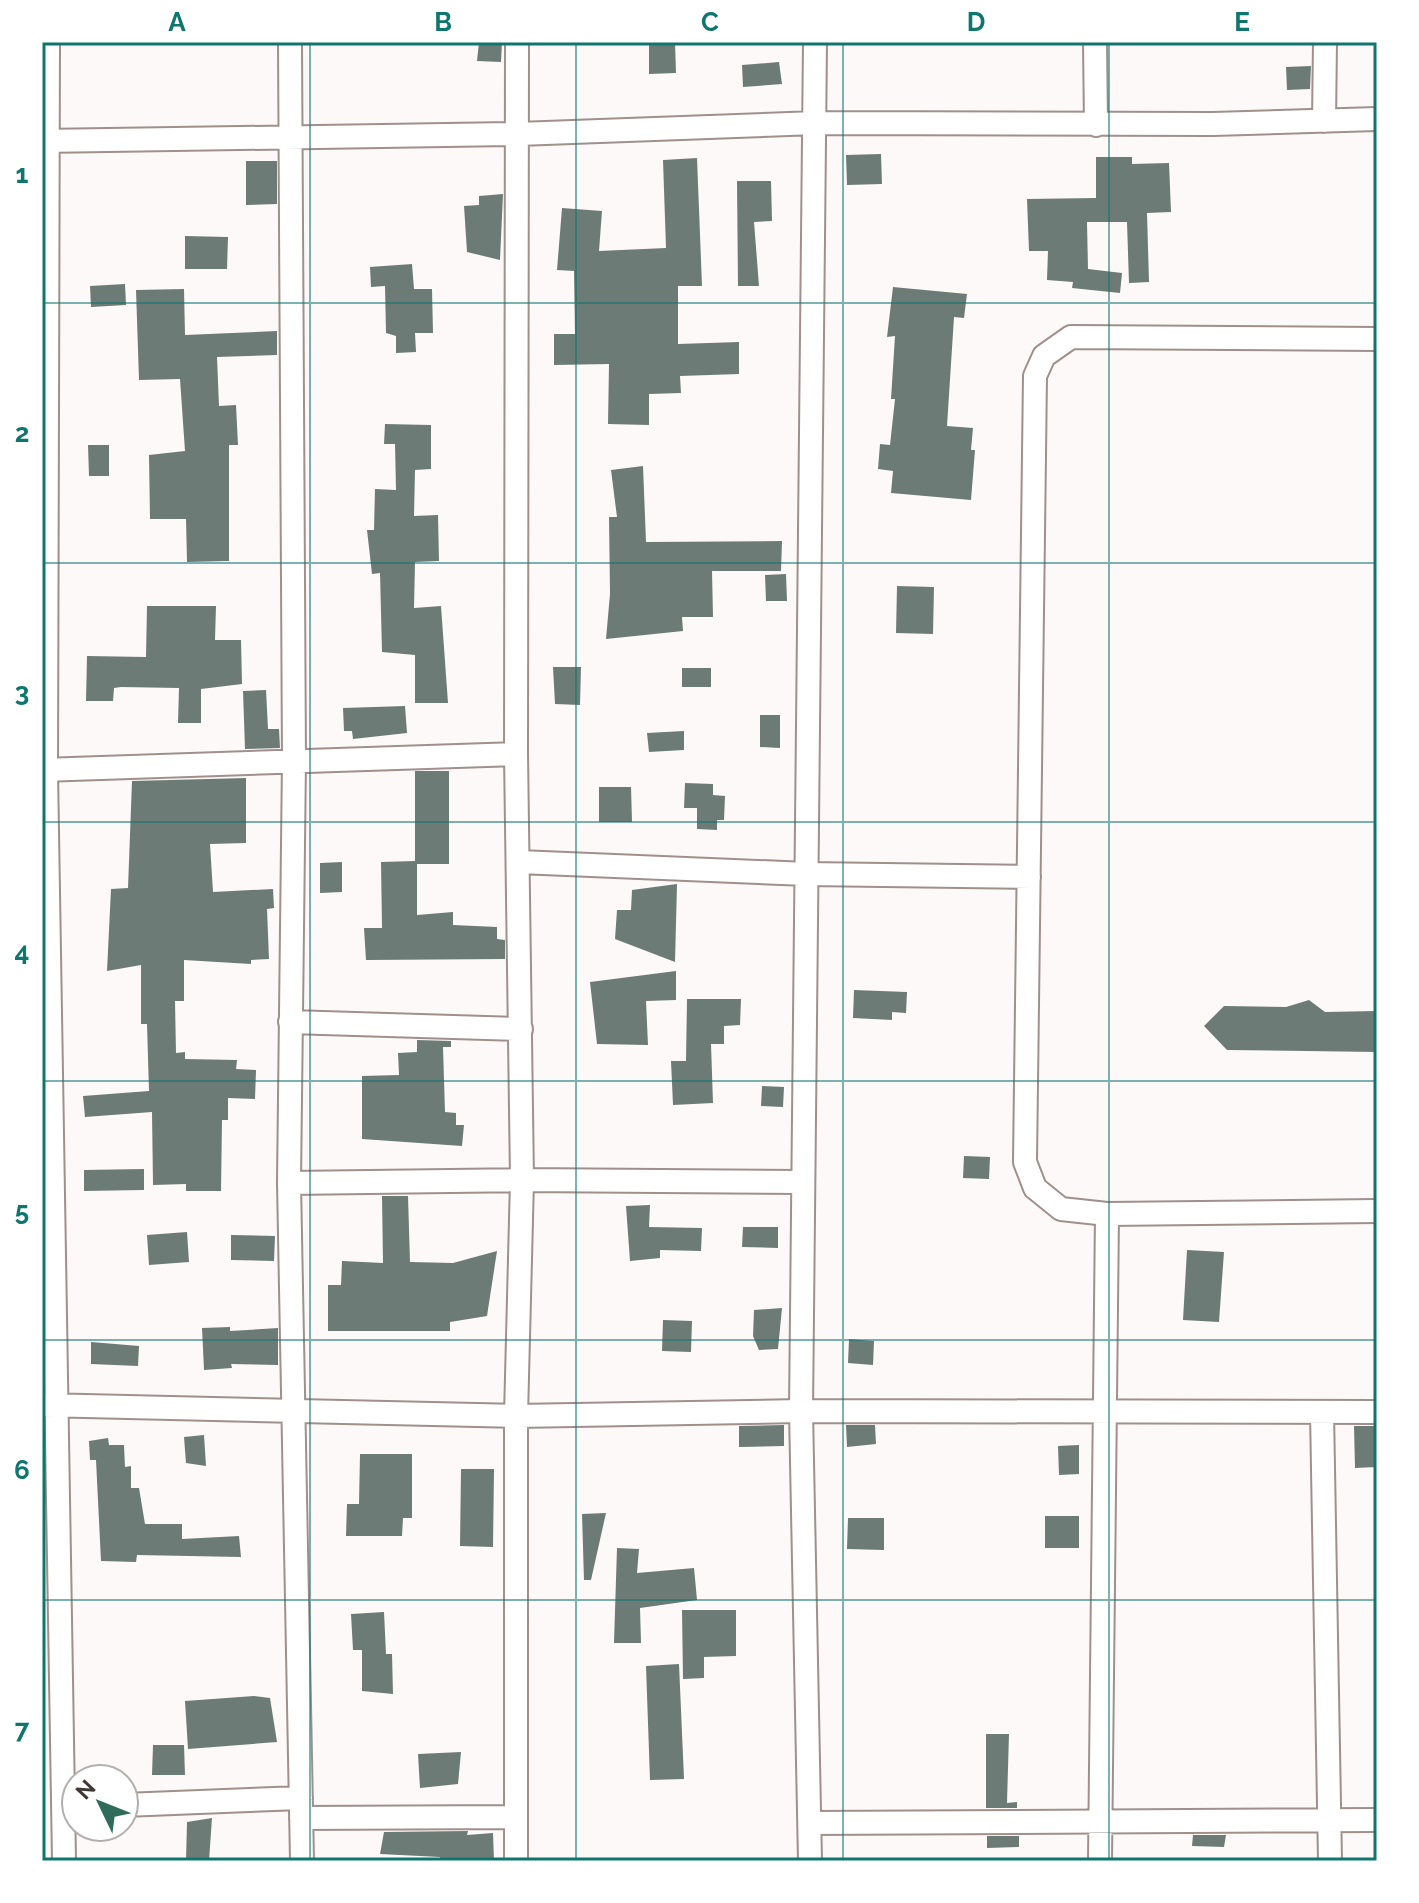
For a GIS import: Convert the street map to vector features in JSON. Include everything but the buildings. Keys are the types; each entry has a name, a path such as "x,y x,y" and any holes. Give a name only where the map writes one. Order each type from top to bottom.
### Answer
{"street":[{"path":"48,42 44,141 48,1405 60,1777"},
{"path":"290,42 294,760 289,1183 302,1861"},
{"path":"516,1861 516,1416 522,1180 516,754 517,42"},
{"path":"810,1861 801,1411 815,42"},
{"path":"1095,42 1096,125"},
{"path":"1324,121 1325,42"},
{"path":"44,141 518,134 816,123 1096,125 1377,119"},
{"path":"1377,339 1071,337 1044,356 1035,376 1025,1162 1035,1188 1061,1209 1107,1214 1377,1211"},
{"path":"44,770 516,754"},
{"path":"519,862 807,874 1029,877"},
{"path":"290,1022 521,1029"},
{"path":"289,1183 522,1180 803,1182"},
{"path":"1100,1861 1107,1214"},
{"path":"48,1405 516,1416 801,1411 1377,1412"},
{"path":"1322,1412 1330,1861"},
{"path":"140,1805 516,1817"},
{"path":"810,1823 1100,1819 1377,1820"}]}
